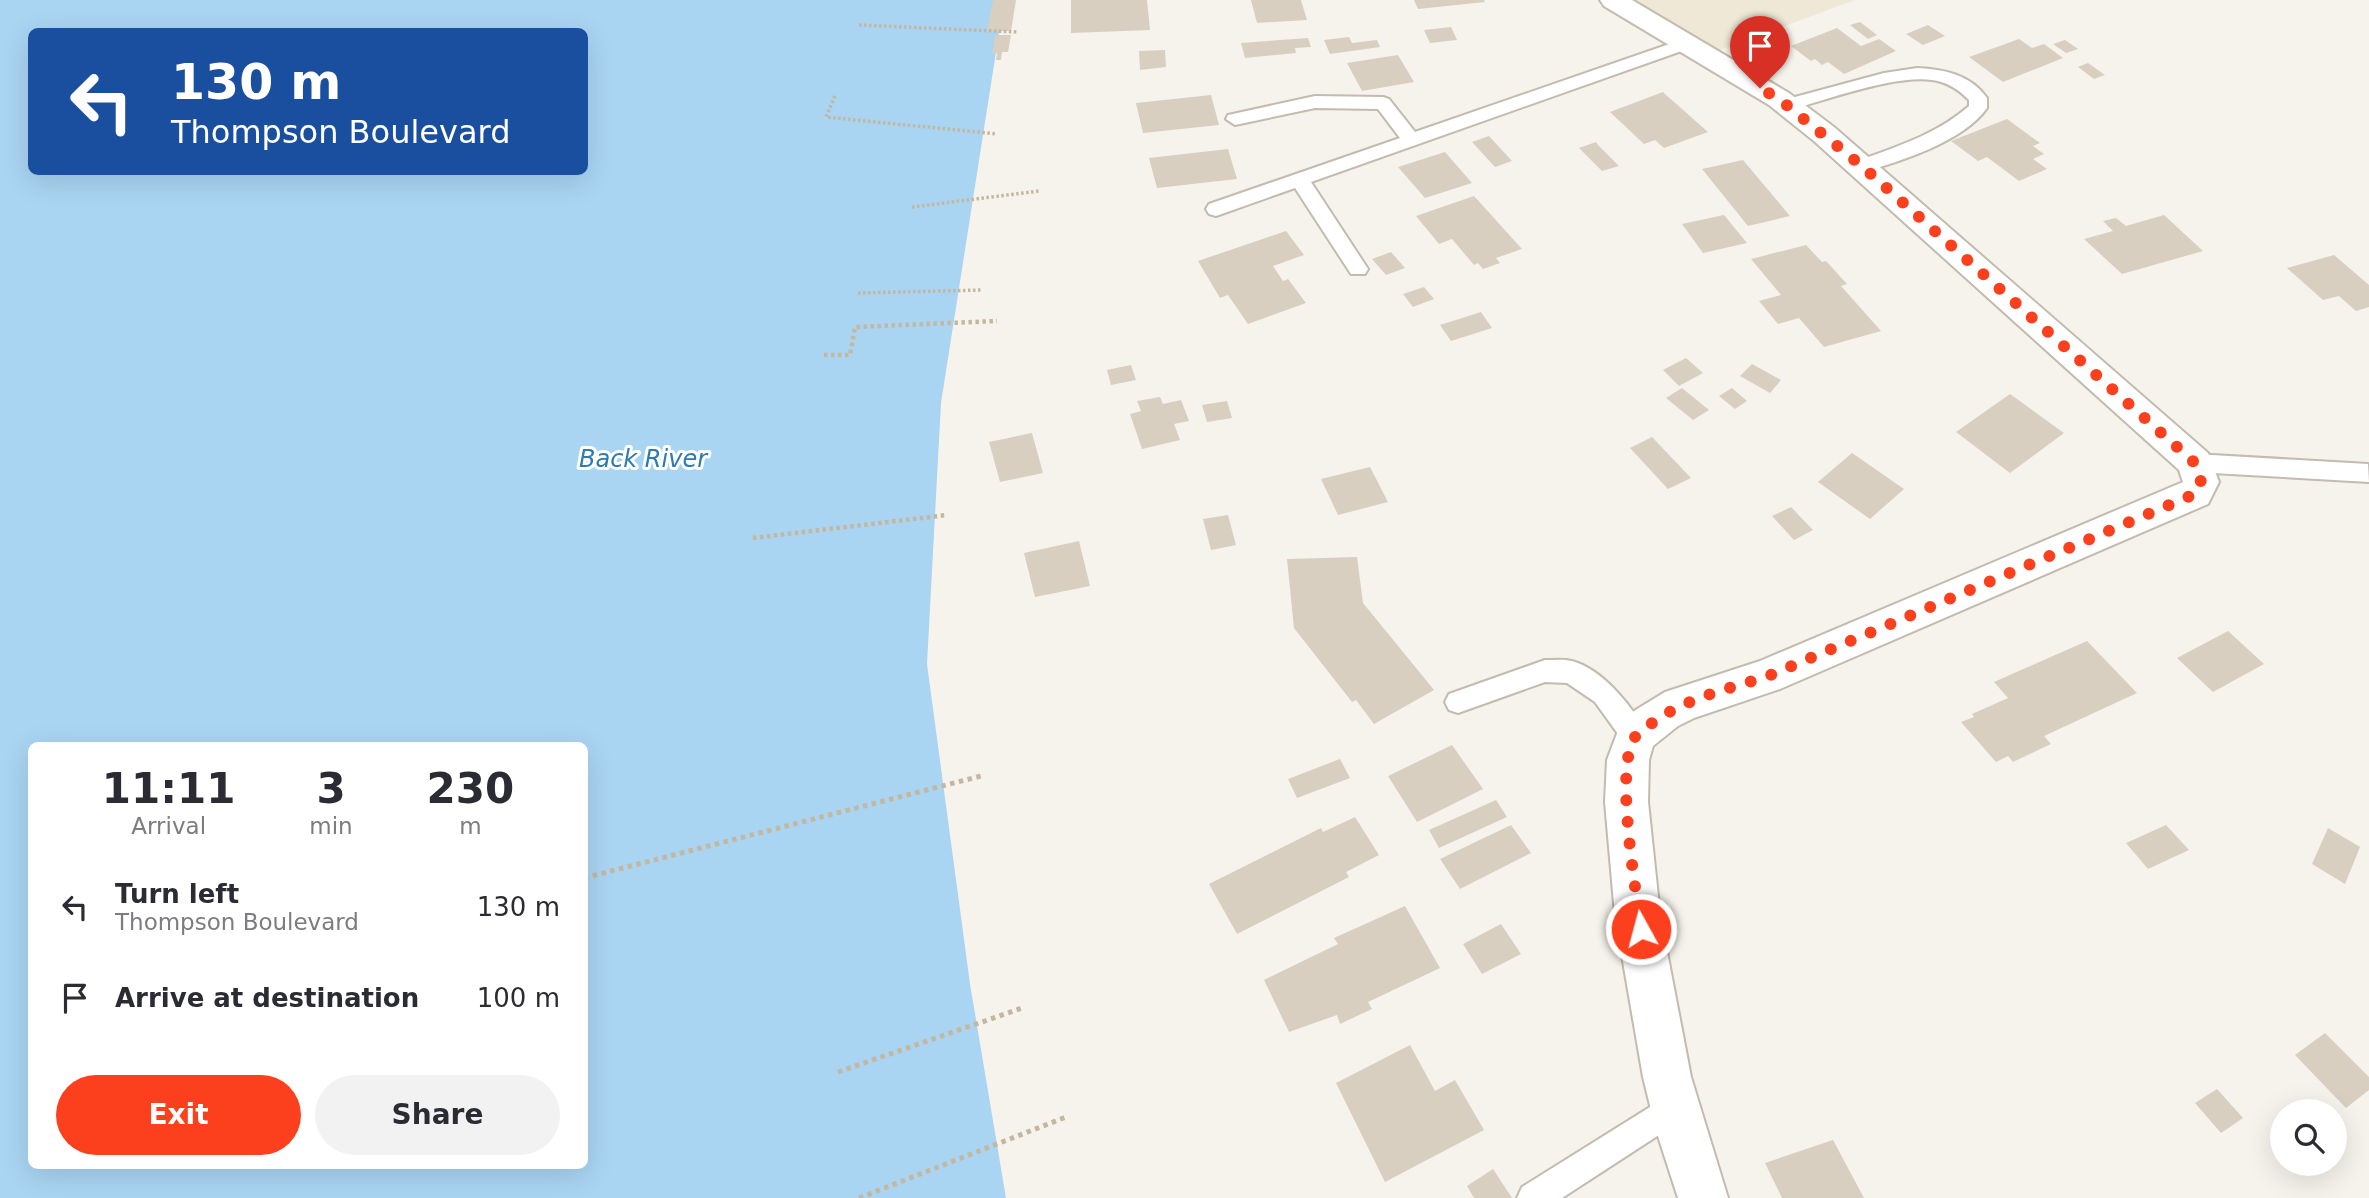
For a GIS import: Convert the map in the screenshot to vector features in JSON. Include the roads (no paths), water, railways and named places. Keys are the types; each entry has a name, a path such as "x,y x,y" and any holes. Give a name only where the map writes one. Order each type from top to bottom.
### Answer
{"street":[{"path":"1612,0 1786,105 1862,166 2195,463 2201,482 2195,494 1766,677 1691,700 1661,716 1635,737 1626,767 1630,835 1646,976 1674,1107 1703,1198"}],"lane":[{"path":"1216,209 1412,141 1634,59 1684,44"},
{"path":"1786,105 1887,77 1919,72 1951,78 1969,88 1978,98 1978,108 1933,140 1862,166"},
{"path":"1235,119 1315,102 1383,103 1412,141"},
{"path":"1300,180 1358,269"},
{"path":"2195,463 2368,473"},
{"path":"1458,702 1545,671 1571,672 1604,694 1635,737"},
{"path":"1533,1198 1674,1107"}],"water":[{"name":"Back River","path":"0,0 1002,0 941,403 927,664 970,984 1006,1198 0,1198"}]}
